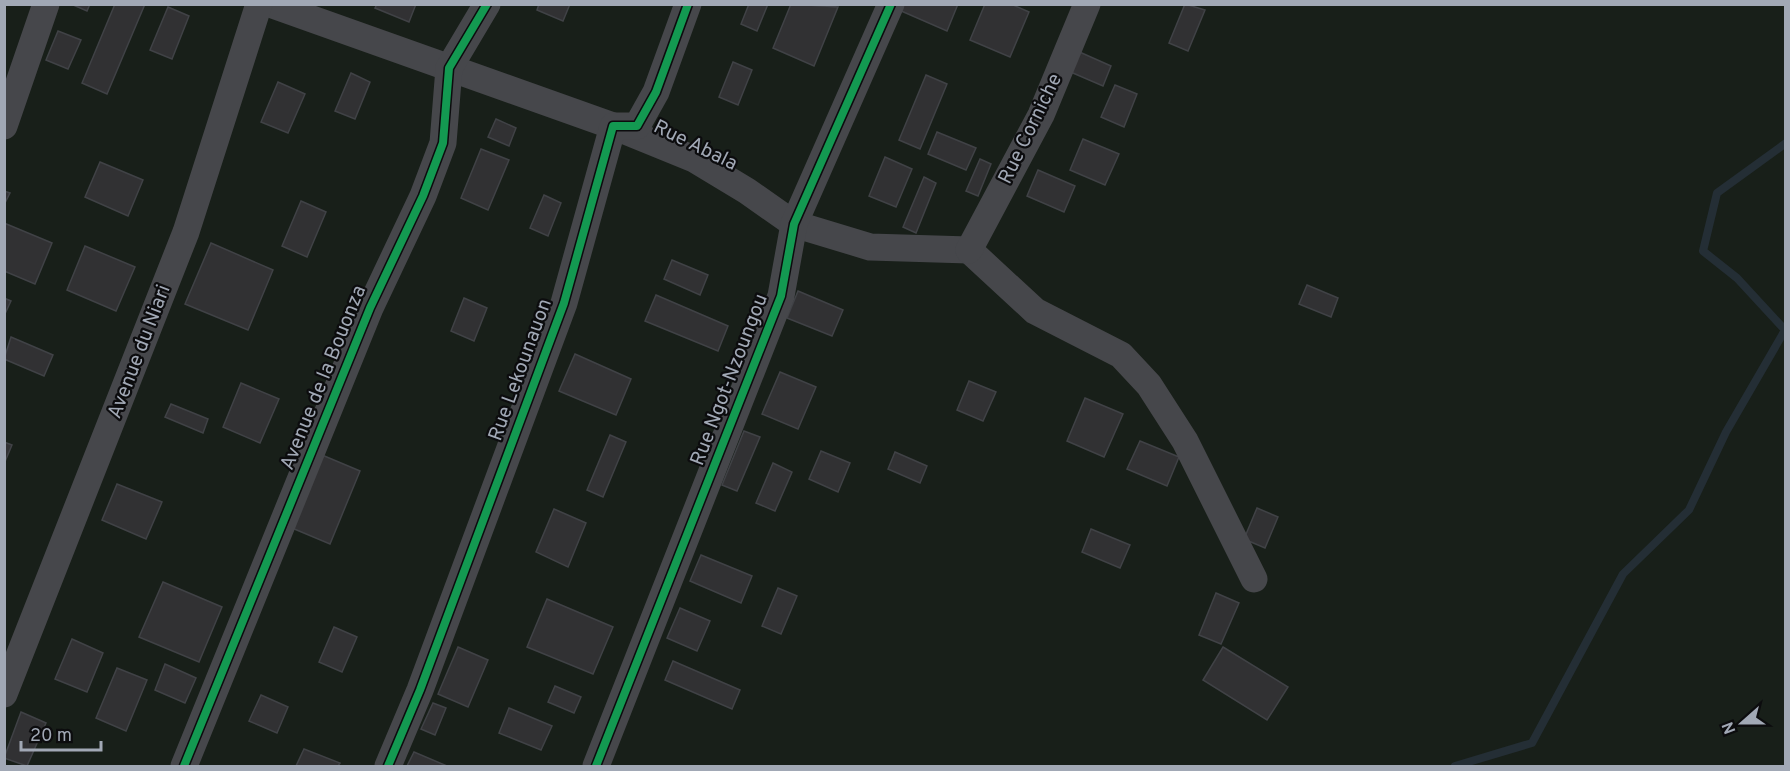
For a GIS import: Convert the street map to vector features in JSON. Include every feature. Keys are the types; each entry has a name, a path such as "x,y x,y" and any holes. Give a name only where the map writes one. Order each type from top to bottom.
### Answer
{"street":[{"path":"4,126 46,4"},
{"name":"Avenue du Niari","path":"4,694 186,232 259,4"},
{"name":"Rue Abala","path":"270,4 613,126 694,159 747,190 794,224 870,247 969,250"},
{"name":"Avenue de la Bouonza","path":"184,766 370,308 428,185 443,143 450,68 487,4"},
{"path":"613,126 637,126 656,92 688,4"},
{"name":"Rue Ngot-Nzoungou","path":"596,766 781,296 794,224 891,4"},
{"name":"Rue Corniche","path":"969,250 1041,115 1087,4"},
{"name":"Rue Lekounauon","path":"388,766 420,690 564,303 613,126"},
{"path":"969,250 1035,311 1121,355 1149,385 1185,441 1254,579"}],"shaded area":[{"path":"5,5 1785,5 1785,766 5,766"}],"building":[{"path":"71,4 90,4 87,11"},
{"path":"115,4 145,4 107,94 82,83"},
{"path":"377,4 416,4 409,22 375,8"},
{"path":"539,4 570,4 563,21 537,10"},
{"path":"749,4 768,4 757,31 741,24"},
{"path":"791,4 838,7 814,66 773,48"},
{"path":"901,4 958,4 947,31 899,10"},
{"path":"985,4 1011,4 1029,12 1010,57 970,40"},
{"path":"1185,4 1205,10 1188,51 1169,43"},
{"path":"168,7 189,16 172,59 150,50"},
{"path":"58,31 81,40 68,69 46,60"},
{"path":"1075,50 1111,66 1103,86 1066,70"},
{"path":"733,62 752,70 738,105 719,97"},
{"path":"351,73 370,82 355,119 335,111"},
{"path":"926,75 947,84 920,149 899,140"},
{"path":"278,82 305,94 288,133 261,122"},
{"path":"1115,85 1137,94 1124,127 1101,117"},
{"path":"496,119 516,128 509,146 488,137"},
{"path":"937,132 976,148 966,170 928,154"},
{"path":"1083,139 1119,154 1105,185 1070,170"},
{"path":"481,149 509,160 488,210 461,198"},
{"path":"885,157 912,169 896,207 869,196"},
{"path":"980,159 991,164 978,196 966,191"},
{"path":"100,162 143,180 128,216 85,197"},
{"path":"1038,170 1075,186 1064,212 1027,196"},
{"path":"924,177 936,183 916,233 903,227"},
{"path":"4,191 10,193 4,205"},
{"path":"544,195 561,203 548,236 530,228"},
{"path":"301,201 326,212 307,257 282,246"},
{"path":"4,223 52,243 35,284 4,271"},
{"path":"211,243 273,270 248,330 185,304"},
{"path":"85,246 135,267 116,311 67,290"},
{"path":"672,260 708,275 700,295 664,279"},
{"path":"1307,285 1338,298 1331,317 1299,304"},
{"path":"798,291 843,310 832,336 787,318"},
{"path":"656,295 728,326 718,351 645,321"},
{"path":"4,298 11,301 4,316"},
{"path":"464,298 487,308 474,341 451,331"},
{"path":"11,337 53,355 44,376 4,359"},
{"path":"575,354 631,379 616,415 559,391"},
{"path":"780,372 816,387 798,429 762,414"},
{"path":"969,381 996,392 983,421 957,410"},
{"path":"241,383 279,399 260,443 223,427"},
{"path":"1085,398 1123,414 1104,457 1067,441"},
{"path":"171,404 208,419 203,433 165,417"},
{"path":"744,431 760,437 737,491 722,485"},
{"path":"610,435 626,442 603,497 587,490"},
{"path":"1140,441 1179,457 1167,486 1127,469"},
{"path":"4,442 12,445 4,464"},
{"path":"821,451 850,463 838,492 809,479"},
{"path":"895,452 927,466 920,483 888,469"},
{"path":"322,455 360,471 330,544 292,528"},
{"path":"773,463 792,472 775,511 756,503"},
{"path":"117,484 162,502 146,539 102,520"},
{"path":"1257,508 1278,517 1265,548 1244,539"},
{"path":"554,509 586,523 568,567 536,552"},
{"path":"1091,529 1130,545 1120,568 1082,552"},
{"path":"701,555 752,576 741,603 690,581"},
{"path":"163,582 222,607 199,662 139,637"},
{"path":"778,588 797,596 781,634 762,626"},
{"path":"1216,593 1239,603 1221,644 1199,635"},
{"path":"547,599 613,627 593,674 527,647"},
{"path":"680,608 710,621 697,651 667,638"},
{"path":"334,627 357,637 342,672 319,662"},
{"path":"72,639 103,653 87,692 55,679"},
{"path":"458,647 488,660 468,707 438,694"},
{"path":"1223,647 1288,687 1267,720 1203,680"},
{"path":"673,661 740,690 732,709 665,680"},
{"path":"165,664 196,678 185,703 155,690"},
{"path":"117,668 147,680 126,731 96,718"},
{"path":"555,686 581,697 574,713 548,702"},
{"path":"261,695 288,707 277,733 249,721"},
{"path":"433,703 446,708 435,735 421,729"},
{"path":"509,708 552,726 541,750 499,733"},
{"path":"21,712 46,723 27,766 4,758"},
{"path":"304,749 340,763 338,766 296,766"},
{"path":"414,752 447,766 407,766"}],"waterway":[{"path":"1455,766 1532,743 1623,574 1689,510 1726,432 1785,330 1737,278 1703,251 1717,193 1786,143"}],"cycle path":[{"path":"184,766 370,308 423,196 443,143 449,68 487,4"},
{"path":"388,766 420,690 564,303 613,126 637,126 656,92 688,4"},
{"path":"596,766 781,296 794,224 891,4"}]}
